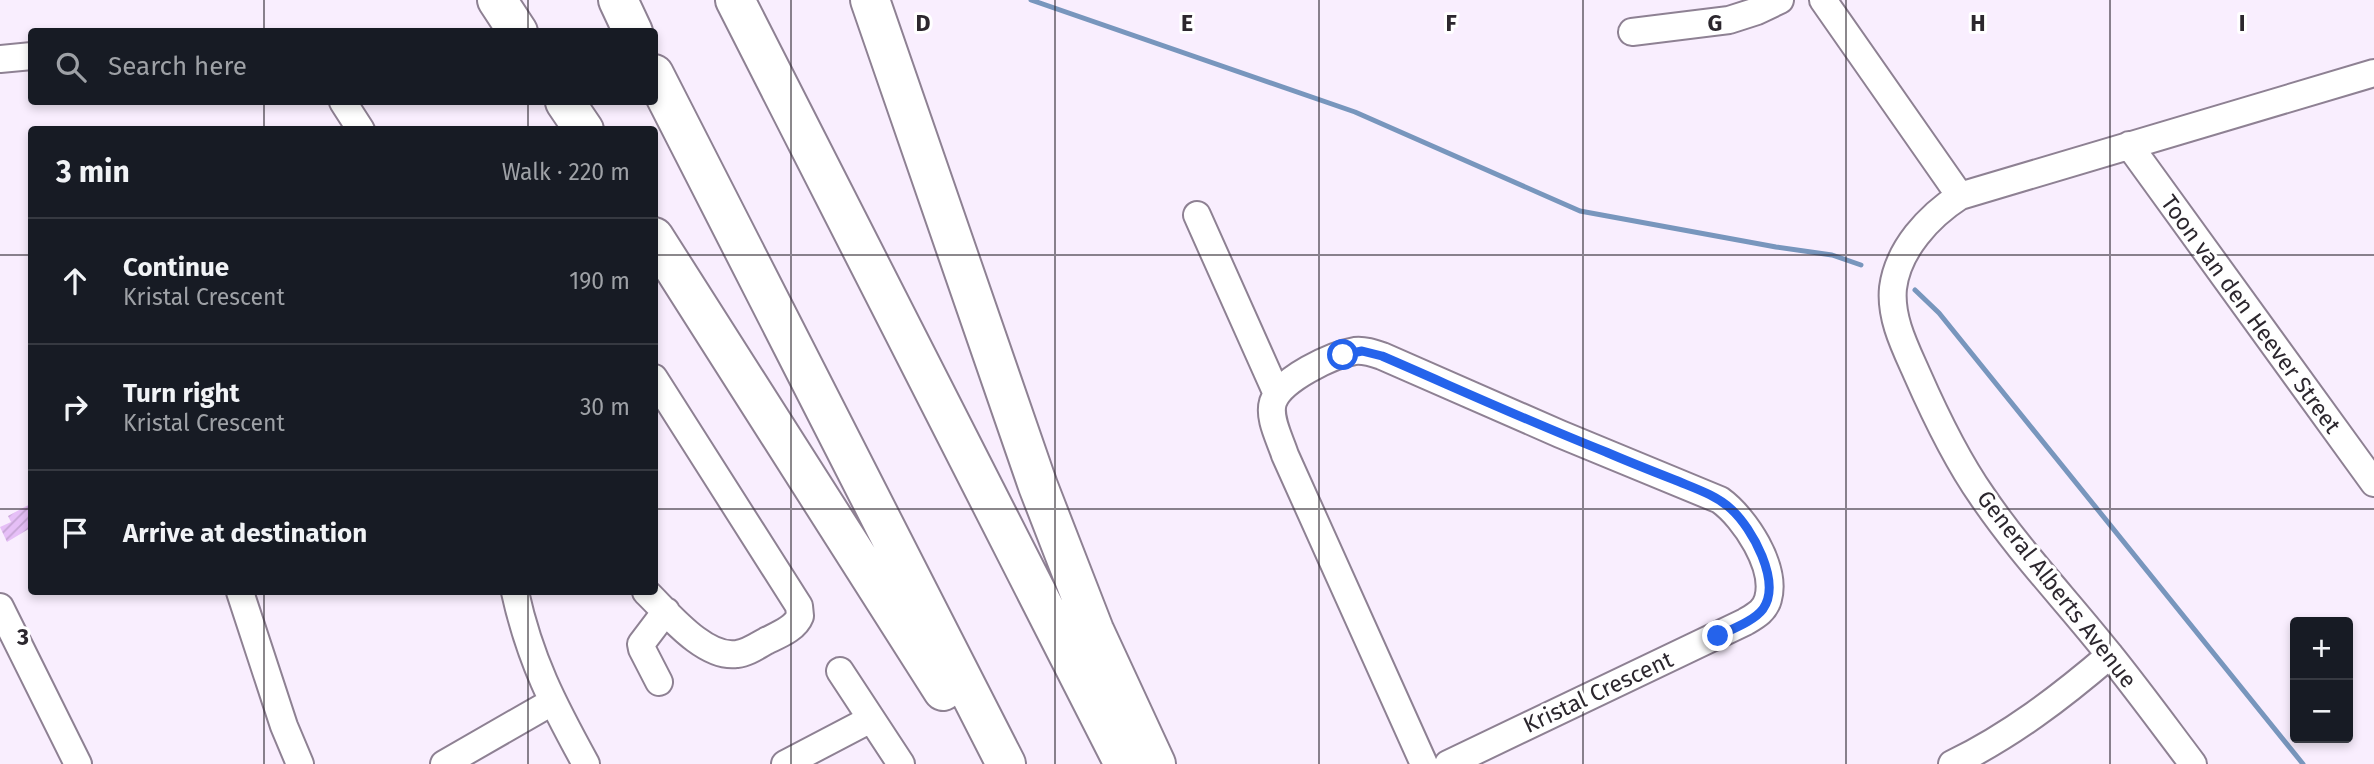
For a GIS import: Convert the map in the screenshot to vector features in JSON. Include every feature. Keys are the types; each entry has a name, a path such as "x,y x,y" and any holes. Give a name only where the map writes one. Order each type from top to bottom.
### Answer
{"highway":[{"path":"497,0 515,28"},
{"path":"618,0 632,28"},
{"path":"735,0 1124,764"},
{"path":"870,0 1038,486 1094,630 1156,764"},
{"path":"658,82 1006,764"},
{"path":"567,105 581,126"},
{"path":"658,243 787,442 989,764"}],"street":[{"path":"1632,32 1729,20 1780,0"},
{"path":"1823,0 1960,196"},
{"path":"0,58 28,56"},
{"name":"General Alberts Avenue","path":"2193,764 2110,655 1980,495 1941,424 1903,341 1893,304 1895,279 1905,253 1931,218 1960,196 2129,145 2372,77"},
{"path":"345,105 358,126"},
{"name":"Toon van den Heever Street","path":"2129,145 2374,483"},
{"path":"1197,215 1277,394 1272,404 1272,416 1285,454 1424,764"},
{"name":"Kristal Crescent","path":"1277,394 1287,383 1323,362 1362,351 1382,356 1713,497 1731,508 1741,519 1765,563 1770,585 1768,601 1761,611 1745,622 1448,764"},
{"path":"649,595 679,626 706,645 730,655 742,653 795,625 800,616 799,606 658,385"},
{"path":"241,595 300,764"},
{"path":"516,595 529,646 552,702 586,764"},
{"path":"0,607 78,764"},
{"path":"659,682 641,645 666,611"},
{"path":"1952,764 2012,730 2050,704 2110,655"},
{"path":"840,671 901,764"},
{"path":"444,764 552,702"},
{"path":"785,764 832,753 871,719"}],"building":[{"path":"28,505 28,529 7,542 0,527 11,522 8,516"}],"waterway":[{"path":"1031,0 1355,112 1580,211 1832,255 1861,265"},
{"path":"1915,290 1939,313 2303,764"}],"route":[{"path":"1343,355 1362,351 1382,356 1560,434 1706,493 1731,508 1753,539 1769,573 1770,585 1768,601 1761,611 1718,636"}]}
